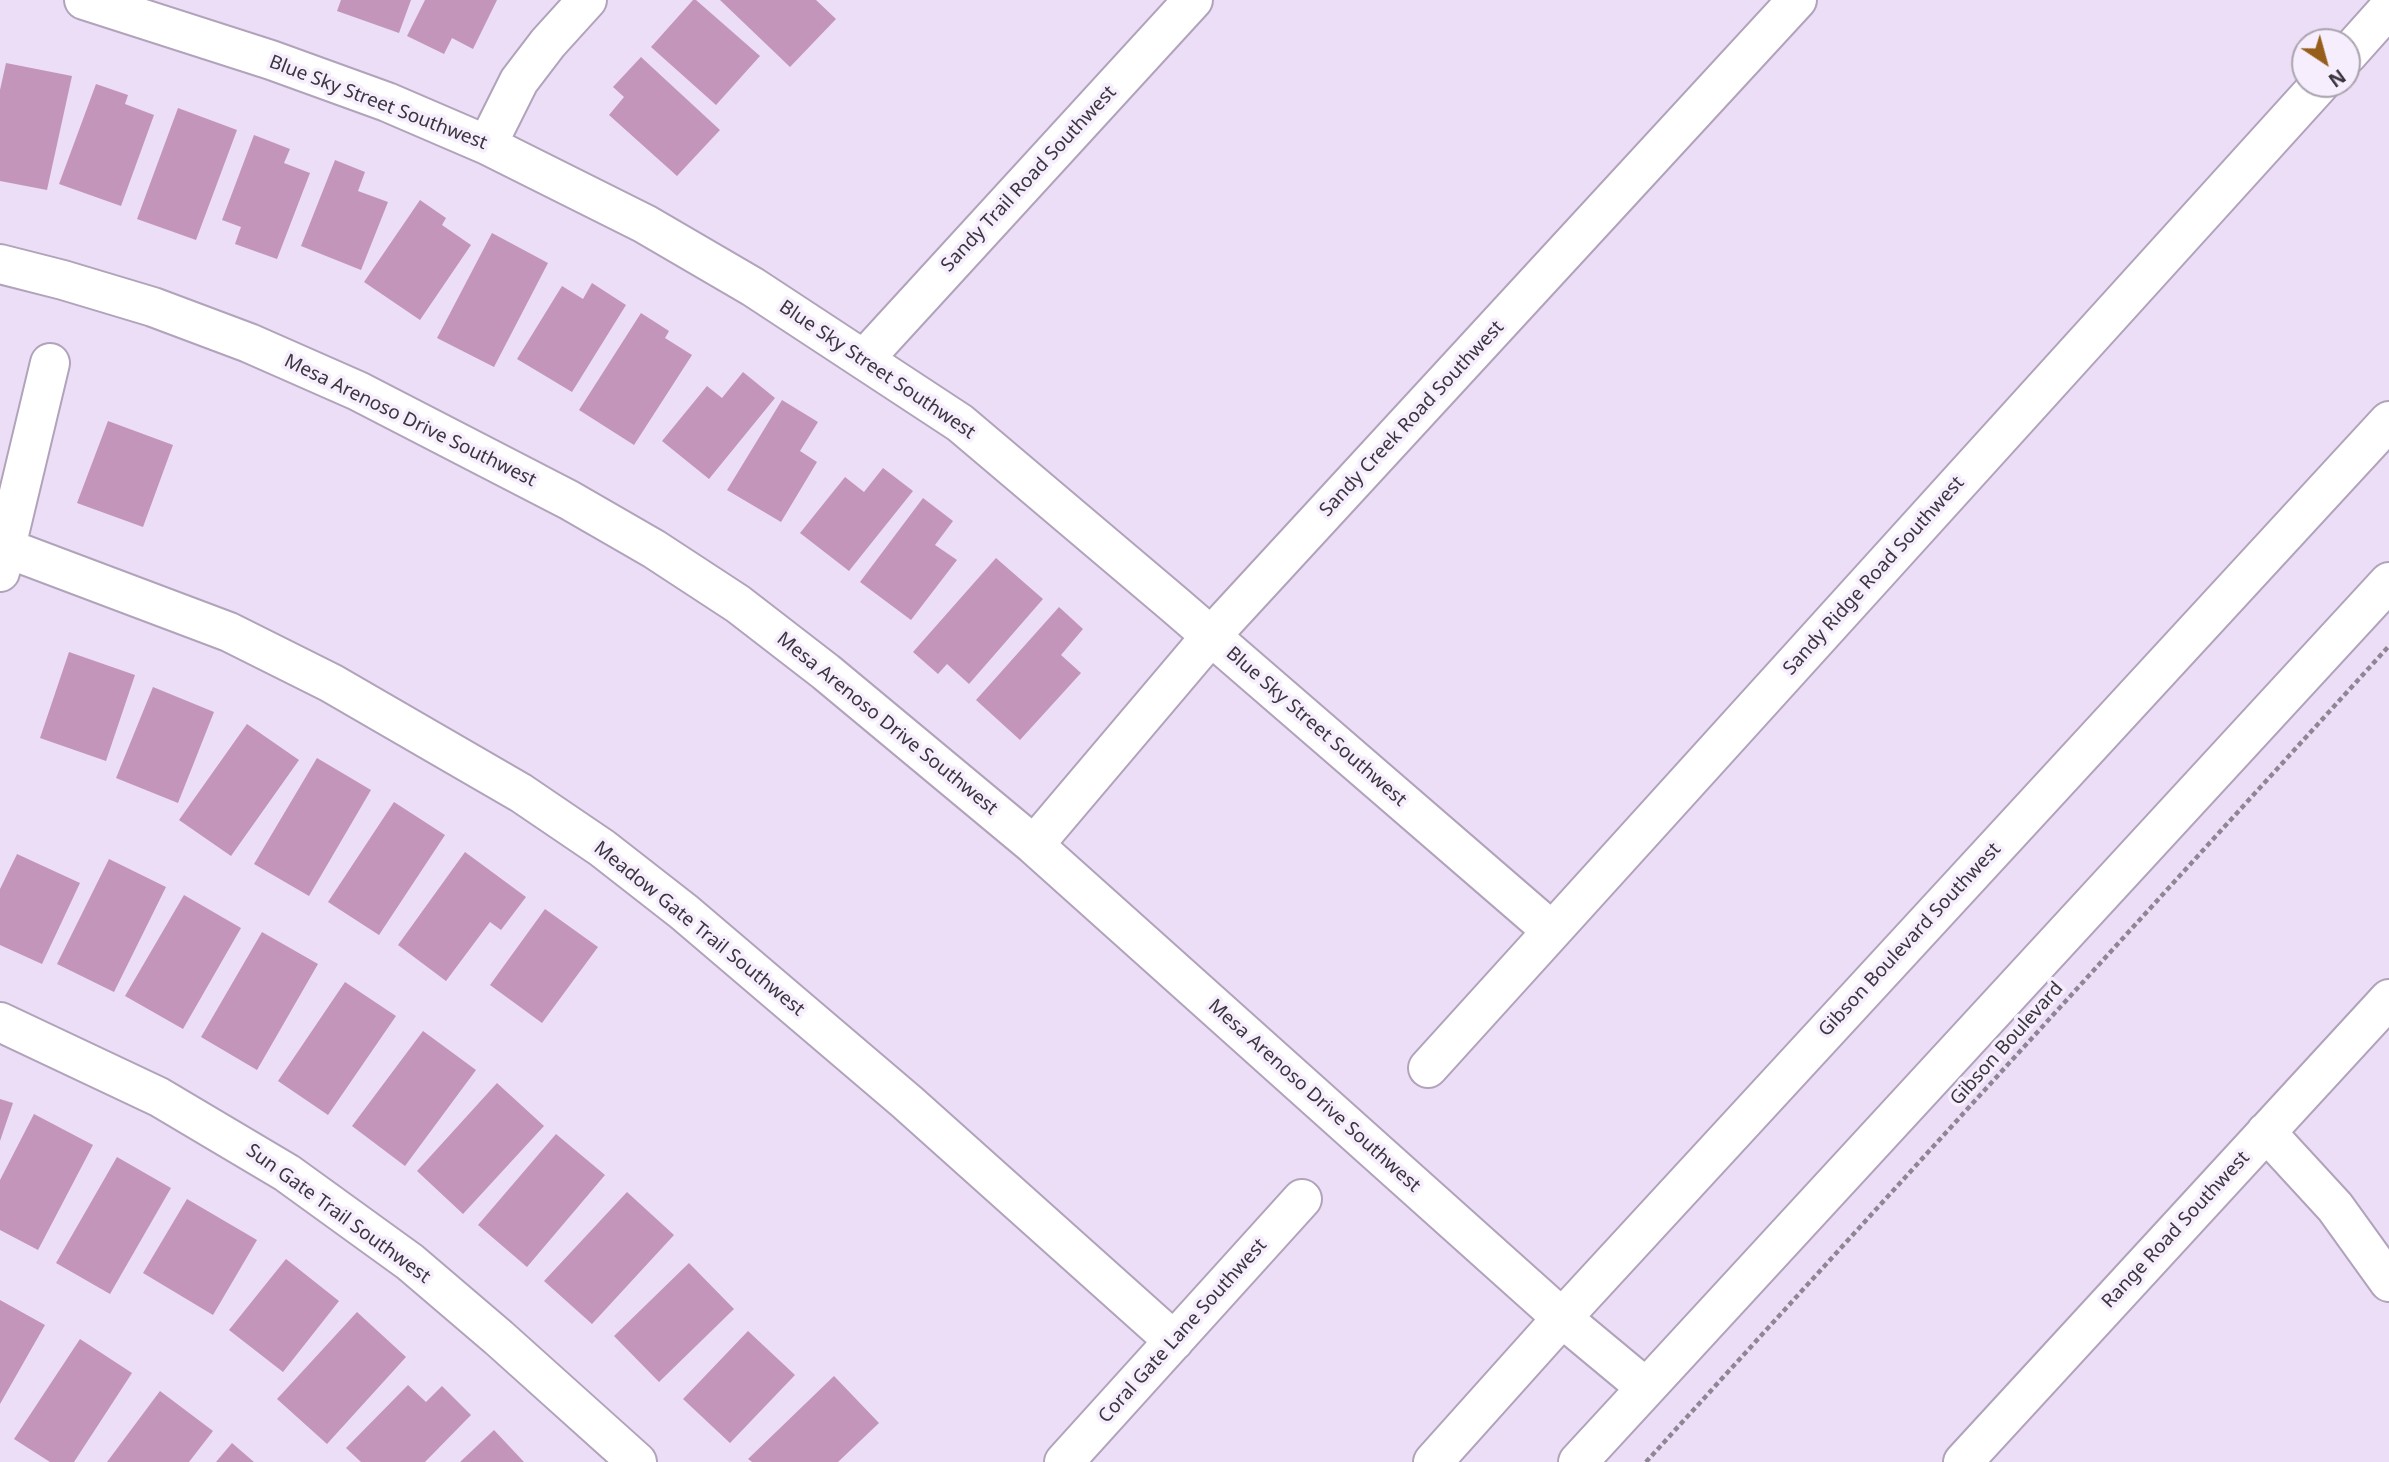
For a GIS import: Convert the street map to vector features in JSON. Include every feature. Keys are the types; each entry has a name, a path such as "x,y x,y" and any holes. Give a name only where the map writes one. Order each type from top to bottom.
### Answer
{"street":[{"name":"Blue Sky Street Southwest","path":"84,0 271,60 387,102 487,145 645,224 753,287 960,423 1212,636 1552,932"},
{"path":"487,145 519,81 548,43 587,0"},
{"name":"Sandy Trail Road Southwest","path":"864,358 1193,0"},
{"name":"Sandy Creek Road Southwest","path":"1034,845 1212,636 1797,0"},
{"path":"2361,39 2389,8"},
{"name":"Sandy Ridge Road Southwest","path":"1429,1068 2307,98"},
{"name":"Mesa Arenoso Drive Southwest","path":"0,264 153,307 249,343 358,391 569,500 654,549 738,604 826,672 1034,845 1562,1318 1645,1387"},
{"path":"3,561 50,363"},
{"name":"Gibson Boulevard Southwest","path":"1433,1462 1562,1318 2386,430"},
{"name":"Meadow Gate Trail Southwest","path":"3,561 229,632 331,682 521,793 601,848 684,912 908,1102 1174,1341"},
{"path":"1578,1462 2389,582"},
{"name":"Range Road Southwest","path":"1963,1462 2389,999"},
{"name":"Sun Gate Trail Southwest","path":"0,1022 159,1097 287,1172 410,1262 637,1462"},
{"path":"2266,1132 2335,1207 2389,1282"},
{"name":"Coral Gate Lane Southwest","path":"1064,1462 1301,1199"}],"path":[{"name":"Gibson Boulevard","path":"1646,1462 2389,646"}],"building":[{"path":"341,0 411,0 399,33 337,11"},
{"path":"425,0 497,0 473,49 452,38 444,54 407,36"},
{"path":"693,0 760,56 716,105 651,47"},
{"path":"720,0 816,0 836,19 790,67"},
{"path":"641,57 720,130 677,176 609,115 624,97 613,87"},
{"path":"6,63 72,76 47,190 0,181 0,90"},
{"path":"96,84 128,95 125,104 154,115 121,206 59,184"},
{"path":"178,108 237,130 196,240 137,219"},
{"path":"254,135 290,149 284,163 310,173 277,259 235,244 241,227 222,220"},
{"path":"335,160 365,172 358,191 388,202 361,270 301,246"},
{"path":"420,200 446,218 442,225 471,245 420,320 364,282"},
{"path":"492,233 548,263 494,367 437,338"},
{"path":"592,283 626,305 572,392 517,359 562,286 583,299"},
{"path":"641,313 669,331 665,338 692,355 634,445 579,410"},
{"path":"743,372 775,398 709,479 662,441 707,386 722,398"},
{"path":"782,400 818,422 800,451 817,462 781,522 727,490"},
{"path":"108,421 173,445 143,527 77,503"},
{"path":"883,468 913,491 849,571 800,533 845,477 864,492"},
{"path":"923,498 953,521 935,545 957,560 911,620 860,582"},
{"path":"996,558 1043,599 969,684 947,664 938,674 913,652"},
{"path":"1059,607 1083,629 1061,655 1081,673 1020,740 976,700"},
{"path":"69,652 135,675 106,761 40,738"},
{"path":"153,687 214,712 178,803 116,778"},
{"path":"247,724 299,760 231,856 179,820"},
{"path":"317,758 371,790 309,896 254,864"},
{"path":"394,802 445,835 379,935 328,902"},
{"path":"465,852 526,897 501,930 490,922 446,981 398,945"},
{"path":"17,854 80,883 42,964 0,945 0,889"},
{"path":"109,859 166,887 114,992 57,964"},
{"path":"184,895 241,928 183,1029 125,996"},
{"path":"545,909 598,947 542,1023 490,985"},
{"path":"262,932 318,964 257,1070 201,1037"},
{"path":"345,982 396,1016 328,1115 278,1081"},
{"path":"423,1031 476,1070 405,1166 352,1126"},
{"path":"497,1083 544,1126 463,1214 417,1171"},
{"path":"0,1099 13,1103 0,1141"},
{"path":"34,1114 93,1145 38,1250 0,1230 0,1180"},
{"path":"556,1134 605,1175 527,1267 478,1225"},
{"path":"117,1157 171,1188 110,1294 56,1263"},
{"path":"627,1192 674,1235 592,1324 544,1281"},
{"path":"187,1199 257,1240 213,1315 143,1273"},
{"path":"286,1259 339,1301 283,1372 229,1330"},
{"path":"689,1263 734,1309 659,1382 614,1336"},
{"path":"0,1300 45,1325 0,1404"},
{"path":"357,1312 406,1357 327,1444 277,1399"},
{"path":"748,1331 795,1375 730,1443 683,1399"},
{"path":"80,1339 132,1373 74,1462 50,1462 14,1439"},
{"path":"834,1376 879,1423 838,1462 752,1462 748,1459"},
{"path":"408,1385 426,1402 442,1386 471,1415 425,1462 361,1462 346,1448"},
{"path":"160,1391 213,1431 189,1462 107,1462"},
{"path":"494,1430 524,1462 460,1462"},
{"path":"232,1443 254,1462 216,1462"}]}
